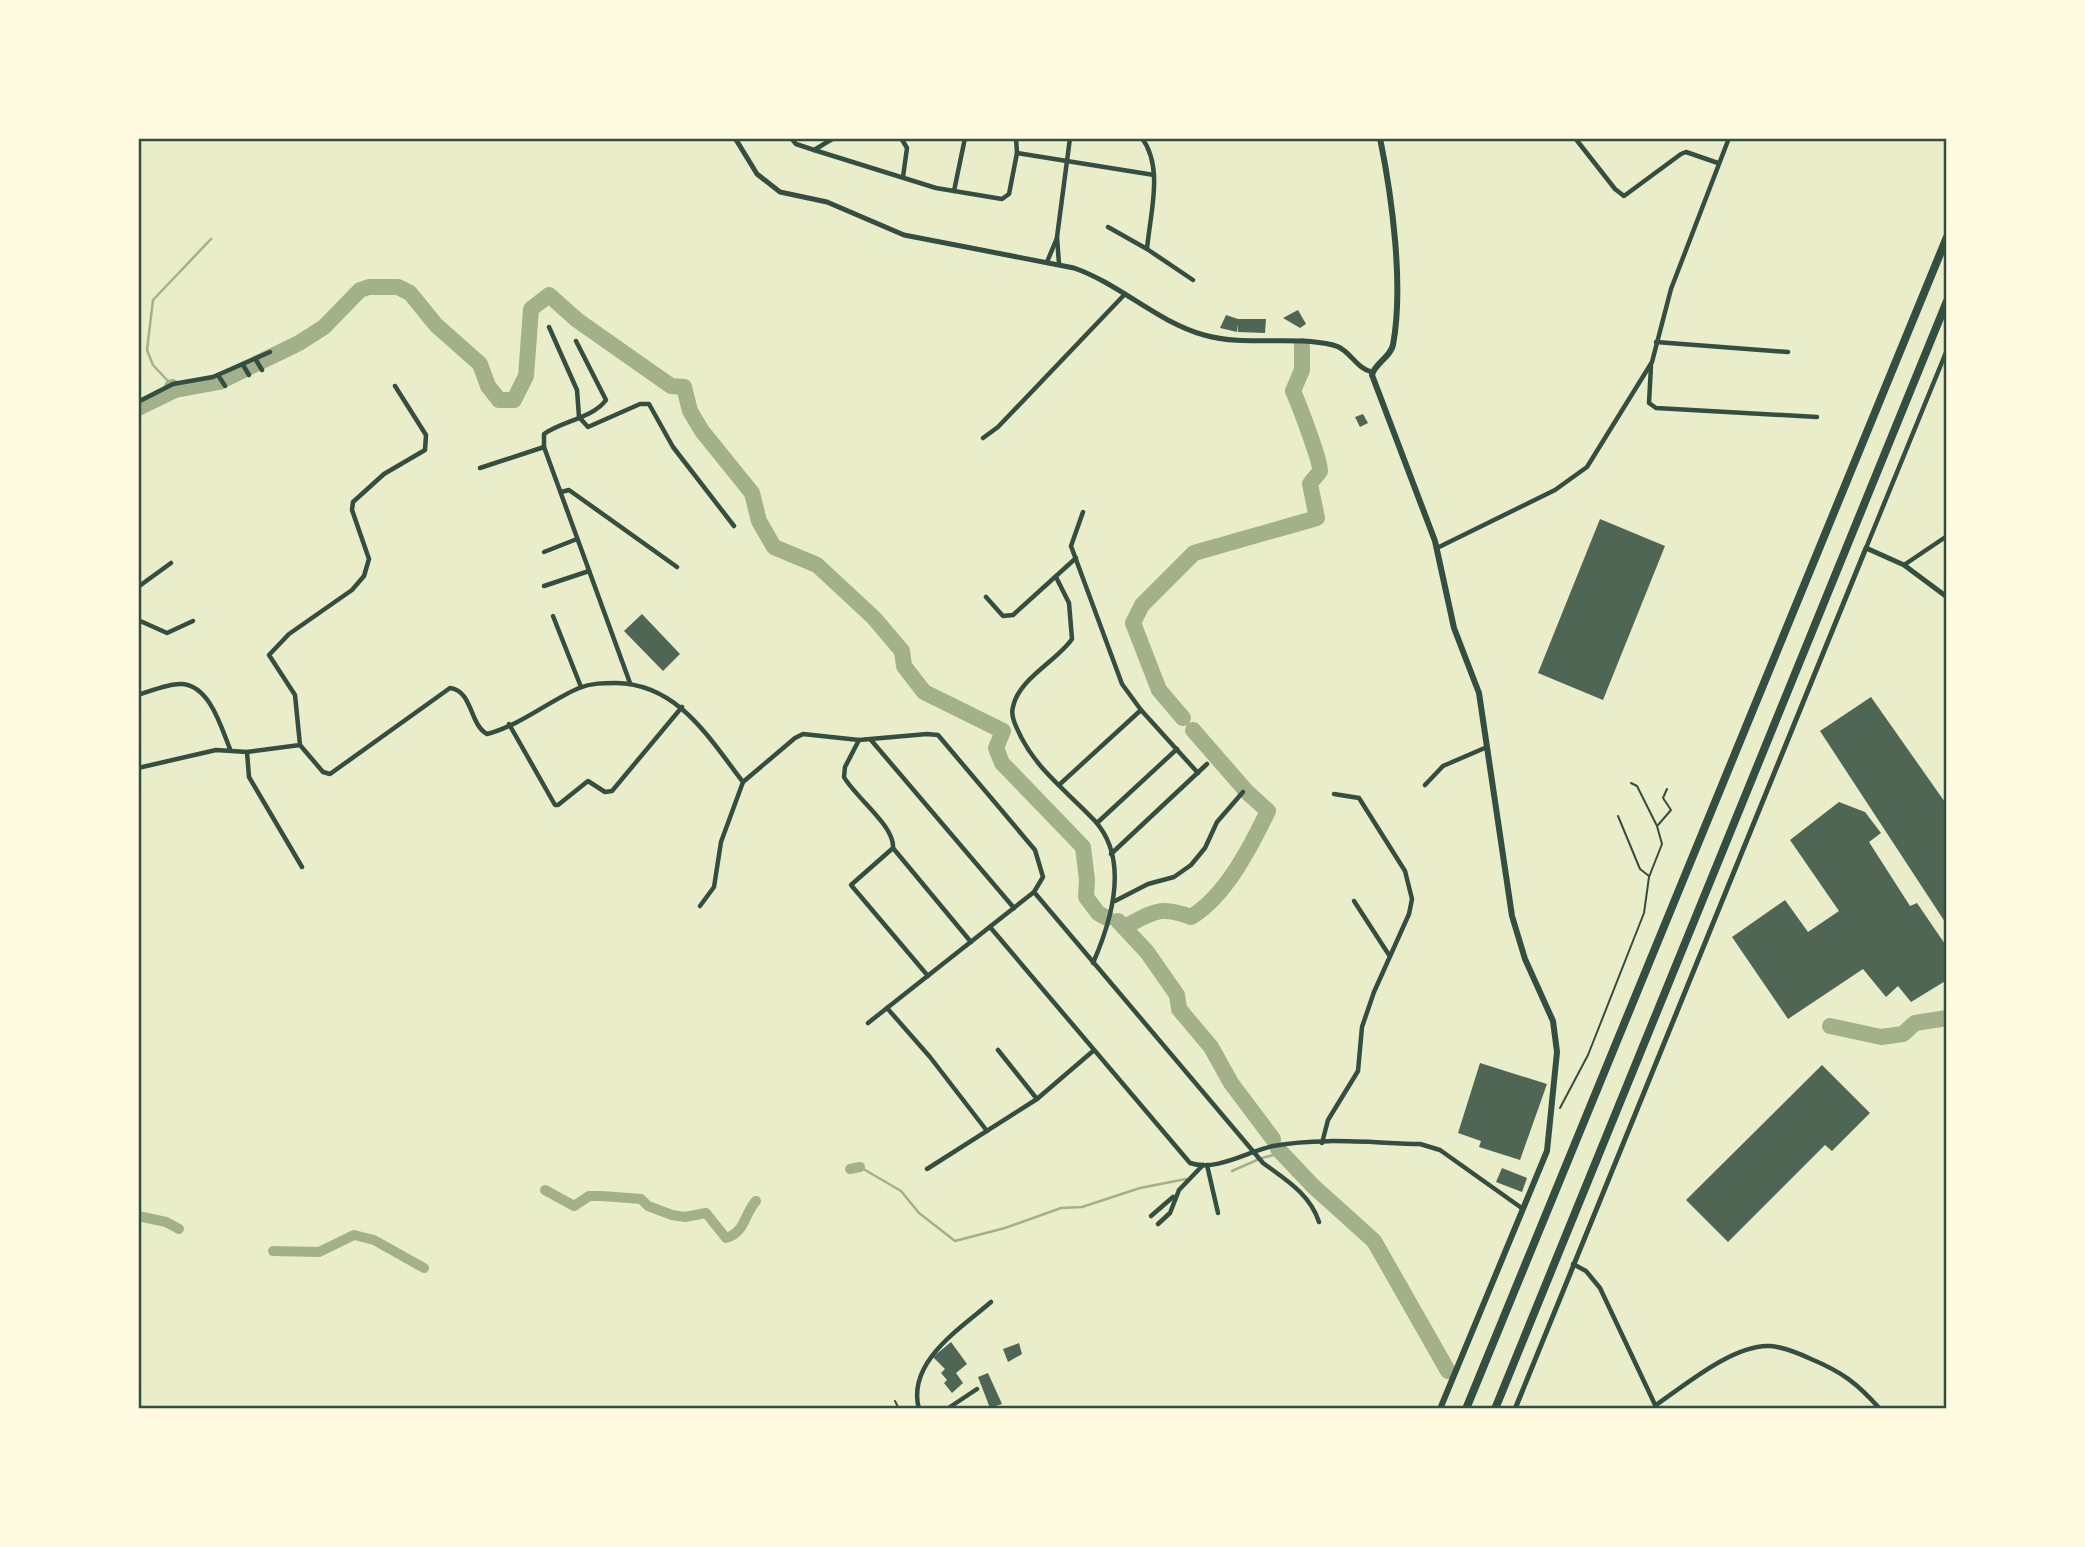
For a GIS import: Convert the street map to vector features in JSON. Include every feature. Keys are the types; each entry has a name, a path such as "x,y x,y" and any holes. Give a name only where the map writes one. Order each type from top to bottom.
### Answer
{"highway":[{"path":"1466,1409 1947,237"},
{"path":"1495,1409 1947,301"}],"main road":[{"path":"1380,138 1394,232 1394,327 1390,353 1372,372 1437,548 1454,628 1479,693 1512,916 1525,960 1553,1021 1557,1052 1547,1151 1440,1409"}],"street":[{"path":"735,138 757,174 780,192 827,202 904,235 1059,264 1092,275 1206,336 1336,345 1366,371 1372,372"},
{"path":"791,138 796,144 903,177 954,191 1006,198 1017,153 1016,138"},
{"path":"814,150 834,138"},
{"path":"901,138 907,148 903,177"},
{"path":"954,191 965,138"},
{"path":"1059,264 1057,237 1070,138"},
{"path":"1142,138 1151,150 1154,175 1147,248"},
{"path":"1575,138 1624,196 1686,152 1718,163"},
{"path":"1730,139 1718,163 1671,289 1652,362 1649,403 1656,408 1817,417"},
{"path":"1017,153 1154,175"},
{"path":"1108,227 1147,248 1192,280"},
{"path":"1047,262 1057,237"},
{"path":"984,438 1125,294"},
{"path":"549,327 576,390 579,416 588,427 640,404 649,404 673,447 734,526"},
{"path":"576,341 606,400 544,434 544,447 630,683"},
{"path":"1656,342 1788,352"},
{"path":"1515,1409 1947,351"},
{"path":"138,402 173,384 221,380 259,364 270,352"},
{"path":"1437,548 1580,474 1652,362"},
{"path":"395,386 426,436 425,450 384,474 353,502 352,510 369,559 369,568 358,584 289,634 269,656 299,704 300,745 323,772 330,775 450,688 464,694 483,732 493,732 581,687 599,683 630,683 659,691 682,707 743,782"},
{"path":"480,468 544,447"},
{"path":"561,492 569,490 677,567"},
{"path":"1083,512 1071,541 1122,684 1141,710 1198,772"},
{"path":"1903,565 1947,536"},
{"path":"544,552 577,539"},
{"path":"1866,548 1903,565 1947,597"},
{"path":"986,597 1003,616 1013,615 1076,558"},
{"path":"138,587 171,563"},
{"path":"544,586 589,571"},
{"path":"1056,577 1069,603 1072,639 1024,687 1016,698 1012,715 1037,763 1097,823 1111,855 1115,901 1109,928 1093,963"},
{"path":"553,616 581,687"},
{"path":"138,620 167,633 193,621"},
{"path":"138,695 180,684 193,687 203,695 219,720 230,749"},
{"path":"509,724 555,805 558,805 588,781 605,792 611,791 682,707"},
{"path":"1059,785 1141,710"},
{"path":"700,906 714,887 721,842 743,782 803,734 859,740 927,734 938,736 1035,850 1044,870 1041,885 868,1023"},
{"path":"871,739 1014,908"},
{"path":"859,740 845,767 844,777 887,829 893,842 892,848 850,886 928,976"},
{"path":"138,768 191,753 230,749 247,752 300,745"},
{"path":"1425,785 1443,766 1487,747"},
{"path":"1097,823 1177,749"},
{"path":"247,752 249,778 302,867"},
{"path":"1111,855 1207,764"},
{"path":"1115,901 1148,884 1174,877 1191,865 1205,848 1217,822 1243,792"},
{"path":"1322,1143 1328,1120 1358,1071 1362,1027 1409,914 1411,887 1405,871 1359,798 1334,794"},
{"path":"892,848 971,942"},
{"path":"1034,892 1263,1163 1305,1195 1314,1206 1319,1222"},
{"path":"1354,901 1390,956"},
{"path":"990,927 1185,1160 1205,1165"},
{"path":"887,1008 930,1057 987,1131"},
{"path":"998,1049 1037,1099"},
{"path":"928,1168 1037,1099 1094,1051"},
{"path":"1151,1216 1205,1165 1284,1144 1322,1143 1420,1144 1435,1147 1523,1209"},
{"path":"1205,1165 1218,1213"},
{"path":"1158,1224 1170,1213 1176,1194"},
{"path":"1573,1264 1586,1271 1600,1288 1656,1407 1717,1363 1753,1348 1770,1346 1794,1352 1854,1380 1880,1409"},
{"path":"919,1409 919,1384 926,1363 991,1302"},
{"path":"947,1409 977,1389"}],"lane":[{"path":"895,1401 900,1409"}],"path":[{"path":"1559,1109 1588,1055 1644,913 1649,877 1662,844 1657,826 1637,786 1631,783"},
{"path":"1657,826 1671,810 1663,798 1667,789"},
{"path":"1618,816 1640,869 1649,877"}],"building":[{"path":"1298,310 1306,324 1300,328 1283,318"},
{"path":"1226,315 1238,319 1266,319 1265,333 1238,332 1238,324 1237,332 1220,328"},
{"path":"1363,414 1368,423 1360,427 1355,417"},
{"path":"1600,519 1665,546 1603,700 1538,673"},
{"path":"642,614 680,654 663,671 624,631"},
{"path":"1871,697 1947,805 1947,925 1820,731"},
{"path":"1839,802 1865,812 1881,833 1869,842 1910,906 1917,903 1947,947 1947,980 1911,1002 1898,986 1886,997 1863,969 1788,1019 1732,937 1785,900 1808,932 1839,911 1790,840"},
{"path":"1480,1063 1547,1084 1520,1160 1479,1147 1481,1141 1458,1133"},
{"path":"1822,1065 1870,1113 1832,1151 1825,1145 1728,1242 1686,1200"},
{"path":"1502,1168 1527,1178 1522,1192 1496,1182"},
{"path":"951,1342 967,1364 956,1373 963,1383 952,1393 944,1383 947,1380 941,1373 945,1369 933,1357"},
{"path":"1019,1343 1022,1354 1008,1362 1003,1349"},
{"path":"988,1373 1002,1404 990,1408 978,1377"}],"waterway":[{"path":"167,380 153,365 147,350 153,300 211,239"},
{"path":"172,387 175,390 219,382 299,343 324,327 360,290 369,287 398,287 410,293 436,325 480,364 488,386 499,400 514,400 526,376 531,309 549,295 577,320 671,386 684,387 690,411 702,431 752,493 759,521 774,547 817,565 874,618 902,651 904,666 924,692 1003,731 996,748 1002,763 1083,847 1086,897 1098,913 1107,918"},
{"path":"1183,718 1159,690 1133,623 1142,605 1194,553 1317,518 1310,484 1320,471 1320,466 1293,391 1302,370 1302,346"},
{"path":"138,408 175,390"},
{"path":"1126,926 1157,912 1172,911 1191,917 1204,908 1236,869 1268,811 1247,792 1193,730"},
{"path":"1118,921 1147,952 1177,995 1179,1009 1211,1047 1231,1083 1273,1139"},
{"path":"1830,1026 1881,1037 1903,1034 1915,1023 1947,1018"},
{"path":"1278,1149 1313,1186 1374,1241 1448,1371"},
{"path":"1262,1158 1281,1153"},
{"path":"1232,1171 1257,1160"},
{"path":"860,1167 901,1191 919,1213 955,1241 1005,1228 1061,1208 1082,1207 1140,1188 1186,1179"},
{"path":"850,1169 860,1167"},
{"path":"545,1190 574,1206 589,1196 602,1196 641,1199 648,1206 672,1215 685,1217 706,1213 726,1238 741,1228 756,1201"},
{"path":"138,1216 166,1222 179,1229"},
{"path":"273,1251 319,1252 354,1235 374,1240 424,1268"}]}
